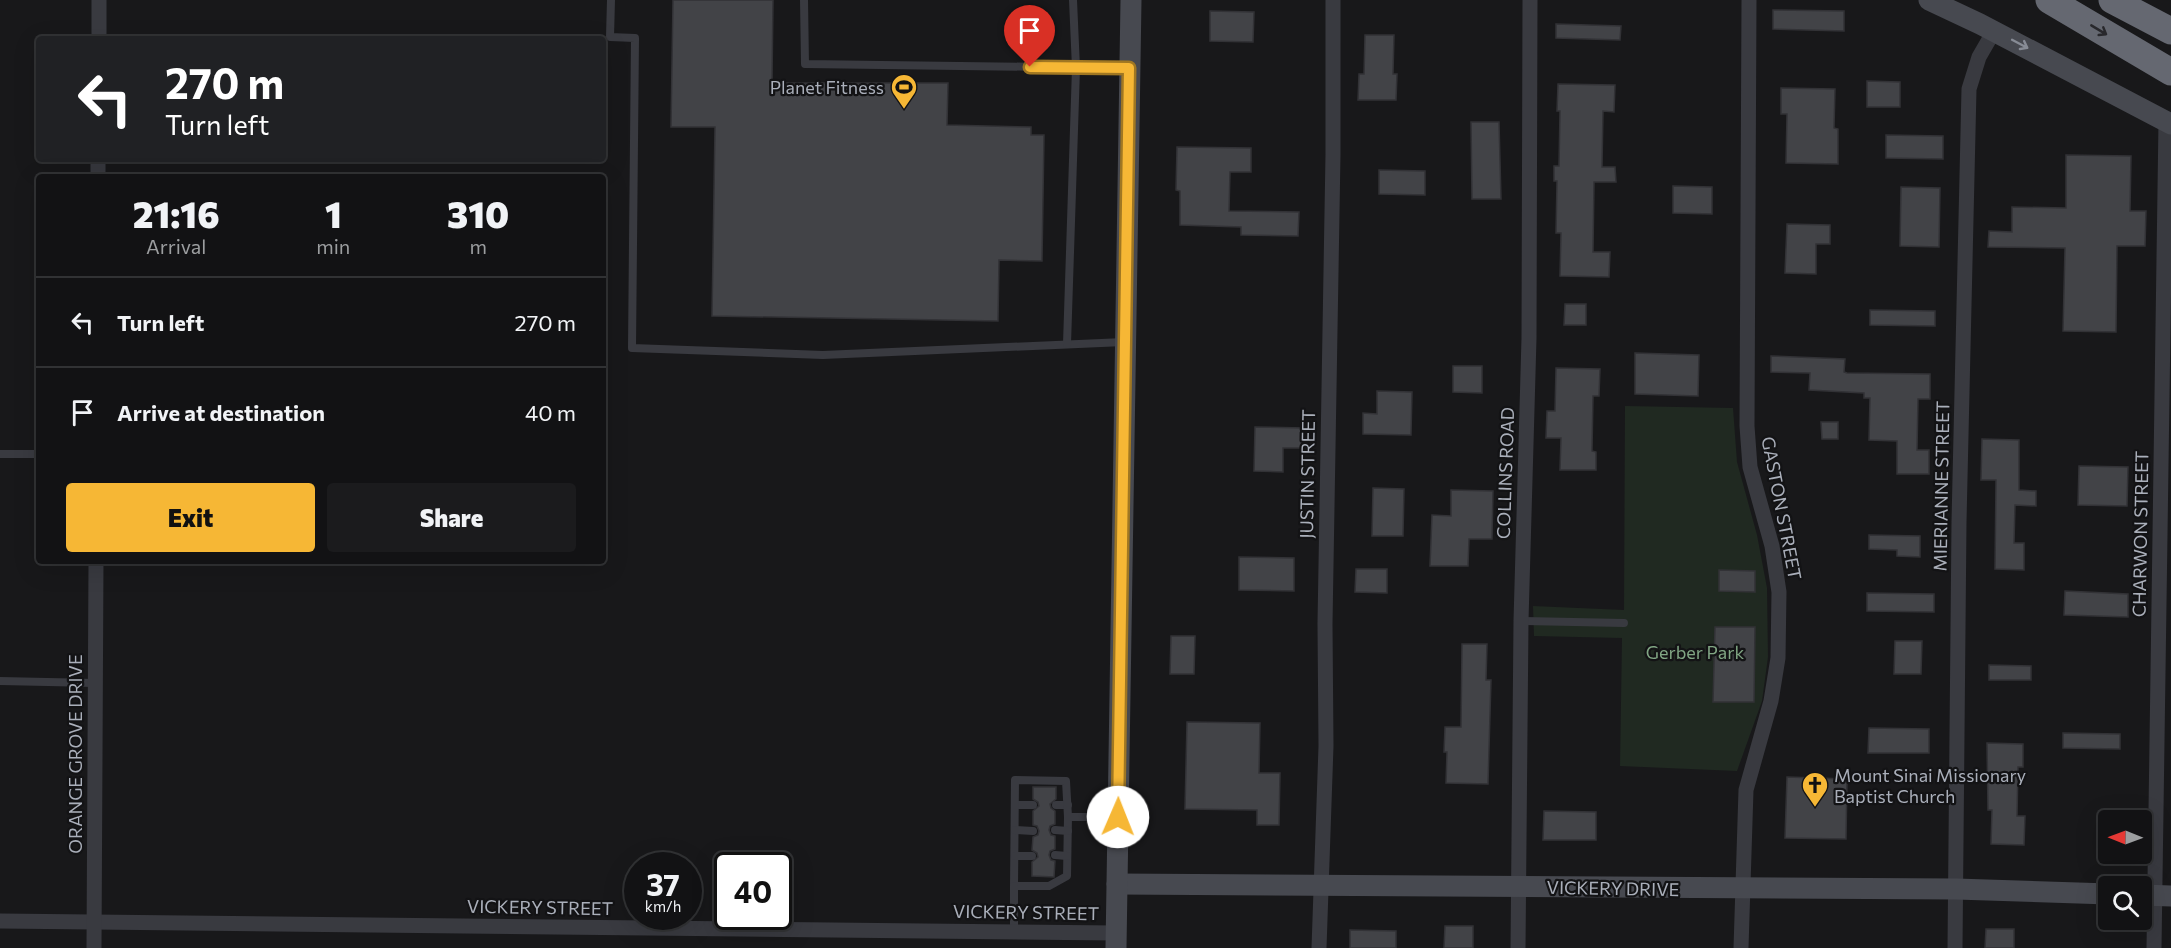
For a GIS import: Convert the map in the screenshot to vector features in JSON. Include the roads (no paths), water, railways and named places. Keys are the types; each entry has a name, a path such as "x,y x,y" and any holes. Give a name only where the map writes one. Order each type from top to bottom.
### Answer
{"highway":[{"path":"2049,0 2171,72"},
{"path":"2112,0 2171,31"}],"street":[{"path":"99,0 99,36"},
{"path":"1116,940 1131,0"},
{"name":"JUSTIN STREET","path":"1319,948 1326,746 1325,624 1333,154 1333,0"},
{"name":"COLLINS ROAD","path":"1518,948 1521,621 1528,338 1530,0"},
{"name":"GASTON STREET","path":"1741,948 1746,790 1771,701 1778,658 1779,592 1772,546 1750,467 1747,426 1749,0"},
{"path":"1929,0 1994,31 2168,122"},
{"name":"MIERIANNE STREET","path":"1955,948 1959,510 1969,88 1978,57 1994,31"},
{"name":"CHARWON STREET","path":"2154,948 2168,122"},
{"name":"ORANGE GROVE DRIVE","path":"94,948 96,564"},
{"name":"VICKERY DRIVE","path":"1117,884 1956,889 2098,894"},
{"name":"VICKERY STREET","path":"0,921 1014,931 1116,940"}],"lane":[{"path":"611,0 610,38 635,38 632,348 823,355 1125,342"},
{"path":"804,0 805,64 1129,68"},
{"path":"1067,344 1076,68 1073,0"},
{"path":"0,454 36,454"},
{"path":"1521,621 1624,623"},
{"path":"0,681 95,683"},
{"path":"1014,886 1049,886 1067,876 1066,781 1015,780 1015,856 1014,886 1014,931"},
{"path":"1015,805 1033,805"},
{"path":"1056,805 1068,805"},
{"path":"1068,817 1118,817"},
{"path":"1015,830 1033,831"},
{"path":"1055,831 1068,831"},
{"path":"1055,855 1067,856"},
{"path":"1015,856 1032,856"}],"place":[{"name":"Planet Fitness","path":"904,110"},
{"name":"Mount Sinai Missionary Baptist Church","path":"1815,808"}],"park label":[{"name":"Gerber Park","path":"1695,652"}]}
